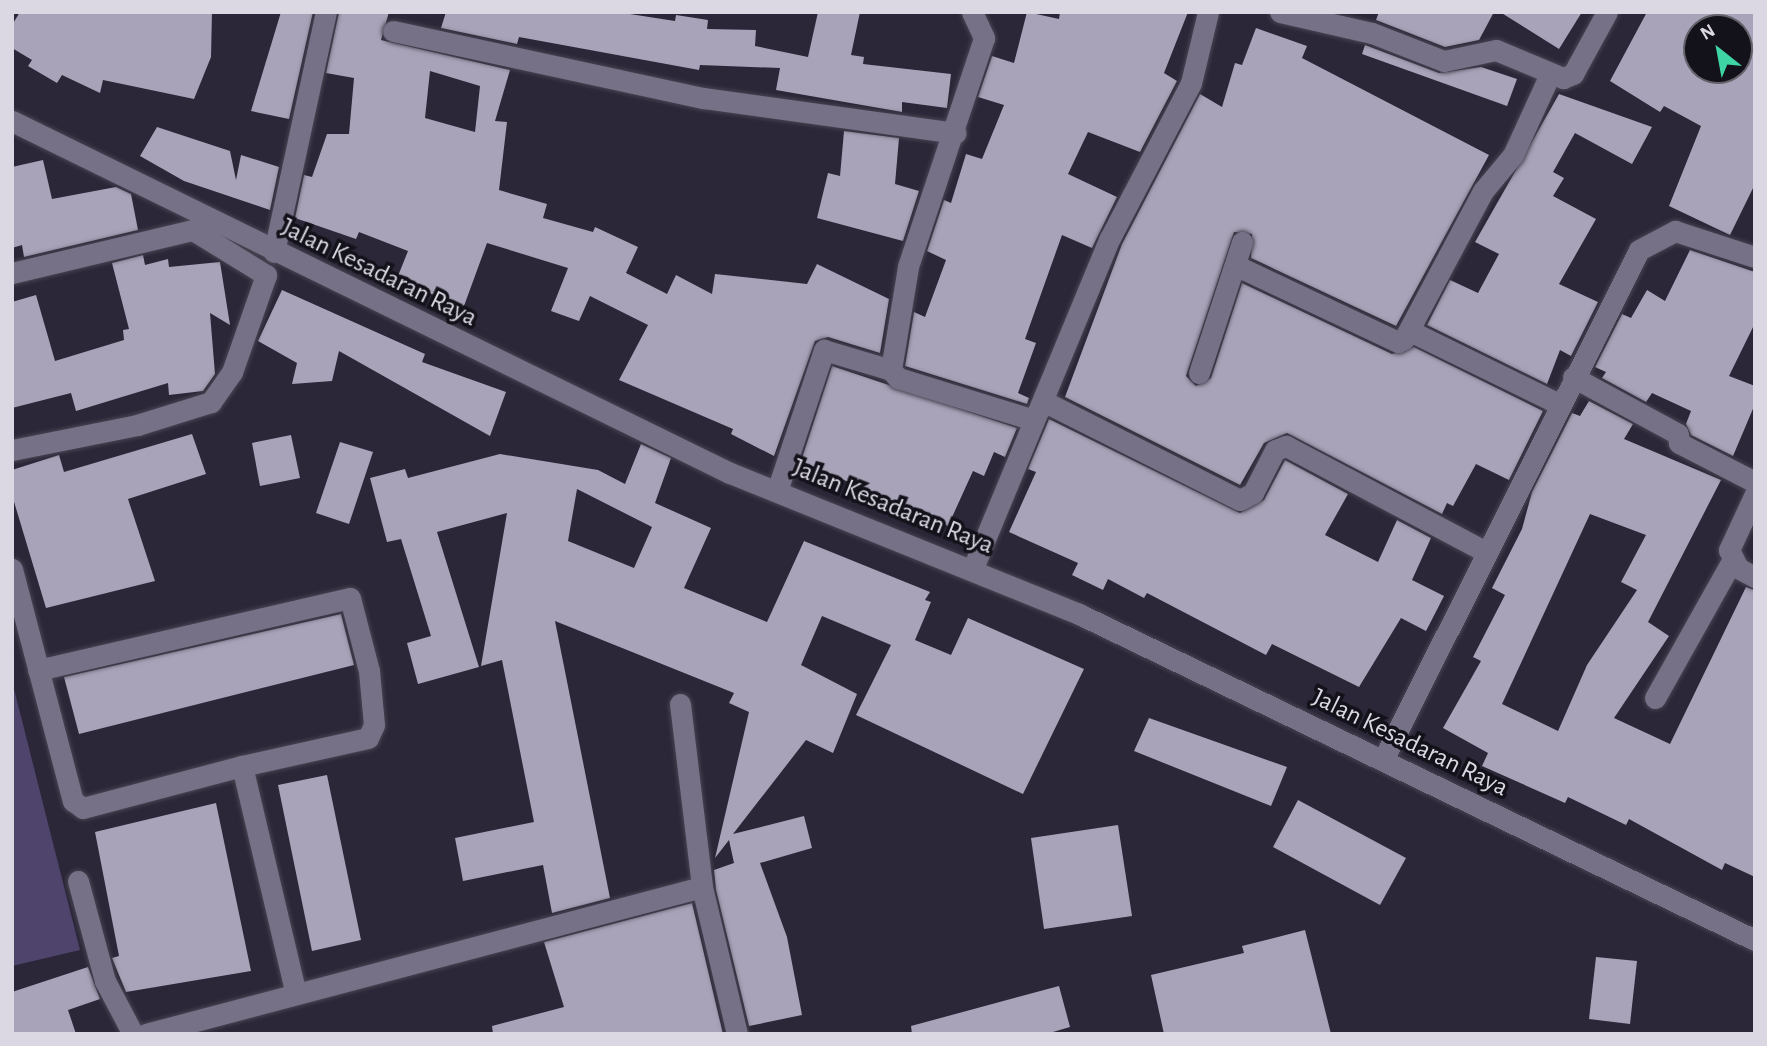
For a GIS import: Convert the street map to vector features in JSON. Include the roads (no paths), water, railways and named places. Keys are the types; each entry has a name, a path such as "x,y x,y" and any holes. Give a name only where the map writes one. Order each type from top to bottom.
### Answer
{"street":[{"path":"274,252 326,12"},
{"path":"891,370 908,267 956,133 984,38 972,12"},
{"path":"974,568 1110,238 1191,83 1208,12"},
{"path":"1280,12 1372,33 1444,61 1496,50 1563,78 1573,74 1607,12"},
{"path":"393,31 704,98 956,133"},
{"path":"1237,266 1398,342 1412,332 1483,191 1513,155 1549,74"},
{"name":"Jalan Kesadaran Raya","path":"12,121 530,379 777,491 974,568 1384,758 1755,940"},
{"path":"12,273 193,230 266,275 232,372 211,402 149,422 12,450"},
{"path":"1384,758 1559,404 1639,250 1649,241 1675,231 1692,233 1755,257"},
{"path":"1199,373 1237,266 1242,242"},
{"path":"1412,332 1559,404"},
{"path":"777,491 824,349 891,370 898,378 1039,410 1241,500 1253,493 1275,450 1286,446 1486,552"},
{"path":"1573,377 1678,434 1679,443 1755,482"},
{"path":"1655,698 1732,561 1730,543 1755,494"},
{"path":"1732,561 1755,577"},
{"path":"12,569 38,670 73,801 83,808 242,766 368,738 374,725 369,671 350,598 38,670"},
{"path":"680,704 702,887 737,1034"},
{"path":"242,766 295,991"},
{"path":"78,881 104,981 133,1034"},
{"path":"146,1034 295,991 702,887"}]}
